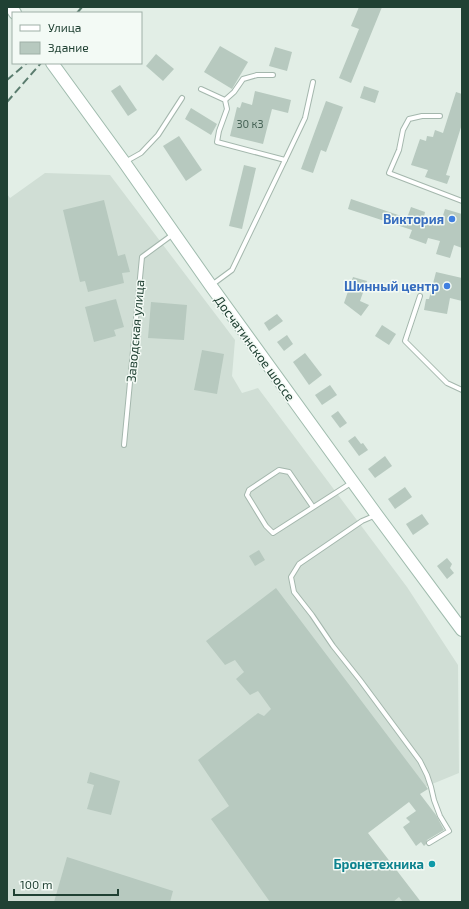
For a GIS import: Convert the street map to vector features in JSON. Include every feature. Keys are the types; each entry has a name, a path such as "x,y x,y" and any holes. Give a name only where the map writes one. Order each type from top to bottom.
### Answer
{"street":[{"name":"Досчатинское шоссе","path":"53,64 211,286 462,630"}],"lane":[{"path":"225,100 234,92 243,79 273,75"},
{"path":"211,286 232,270 305,118 313,82"},
{"path":"201,89 225,100"},
{"path":"124,162 141,153 158,135 182,98"},
{"path":"225,100 227,109 219,131 217,142 285,160"},
{"path":"440,116 422,116 409,119 403,130 399,150 389,173 462,201"},
{"name":"Заводская улица","path":"124,445 142,257 174,234"},
{"path":"420,296 405,341 447,383 462,390"},
{"path":"313,507 289,472 279,470 250,490 247,495 266,526 273,533 353,482"},
{"path":"376,514 362,521 299,564 291,577 294,592 420,761 427,775 440,816 449,830 429,843"}],"shaded area":[{"path":"45,173 110,175 235,340 232,376 242,393 258,388 407,587 458,665 459,773 420,789 361,835 412,902 7,902 7,194 10,198"}],"building":[{"path":"359,7 382,7 351,83 339,78 359,29 351,26"},
{"path":"220,46 248,62 232,89 204,72"},
{"path":"275,47 292,52 287,71 269,66"},
{"path":"156,54 174,69 163,81 146,66"},
{"path":"120,85 137,110 128,116 111,91"},
{"path":"364,86 379,91 375,103 360,98"},
{"path":"255,91 291,100 288,113 272,109 263,144 230,136 237,107 240,108 242,102 252,105"},
{"path":"456,92 462,94 462,124 446,175 450,176 447,184 425,177 428,170 411,165 420,139 426,141 427,136 433,137 435,130 443,133"},
{"path":"326,101 343,107 326,152 321,150 313,173 301,169"},
{"path":"191,108 217,124 211,135 185,119"},
{"path":"179,136 202,170 186,181 163,146"},
{"path":"244,165 256,168 242,229 229,226"},
{"path":"351,199 407,218 411,207 425,212 424,217 441,222 445,209 462,214 462,248 454,245 450,258 436,254 440,241 428,238 426,244 409,238 412,230 348,209"},
{"path":"104,200 118,256 125,254 130,272 122,273 124,283 88,292 85,281 80,282 63,210"},
{"name":"Шинный центр","path":"436,272 462,278 462,301 450,298 447,314 424,310 426,299 429,299"},
{"path":"353,277 367,281 360,301 369,305 361,316 344,303"},
{"path":"116,299 124,327 114,330 116,336 94,342 85,307"},
{"path":"151,302 187,305 184,340 148,338"},
{"path":"277,314 283,321 269,331 264,323"},
{"path":"382,325 396,334 389,345 375,336"},
{"path":"287,335 293,344 284,351 277,342"},
{"path":"202,350 224,354 217,394 194,390"},
{"path":"305,353 322,375 309,385 293,362"},
{"path":"330,385 337,395 322,405 315,395"},
{"path":"338,411 347,423 340,428 331,416"},
{"path":"355,436 368,450 359,456 348,441"},
{"path":"385,456 392,466 375,478 368,469"},
{"path":"405,487 412,497 395,509 388,499"},
{"path":"422,514 429,524 413,535 406,524"},
{"path":"259,550 265,560 255,566 249,556"},
{"path":"447,558 452,564 450,568 454,573 447,579 437,566"},
{"path":"276,588 428,789 420,794 436,815 444,830 427,840 424,846 421,842 416,846 403,827 410,822 406,818 416,811 409,802 368,833 421,902 403,902 399,897 393,902 270,902 211,819 229,806 198,760 258,713 264,716 271,709 258,691 250,695 236,679 244,672 235,660 225,665 206,641"},
{"path":"90,772 120,781 111,815 87,809 94,785 87,783"},
{"path":"67,857 173,891 170,902 54,902"}],"railway":[{"path":"78,12 82,7"},
{"path":"7,80 26,64"},
{"path":"7,102 40,64"}],"place":[{"name":"Виктория","path":"452,219"},
{"name":"Шинный центр","path":"447,286"},
{"name":"Бронетехника","path":"432,864"}]}
